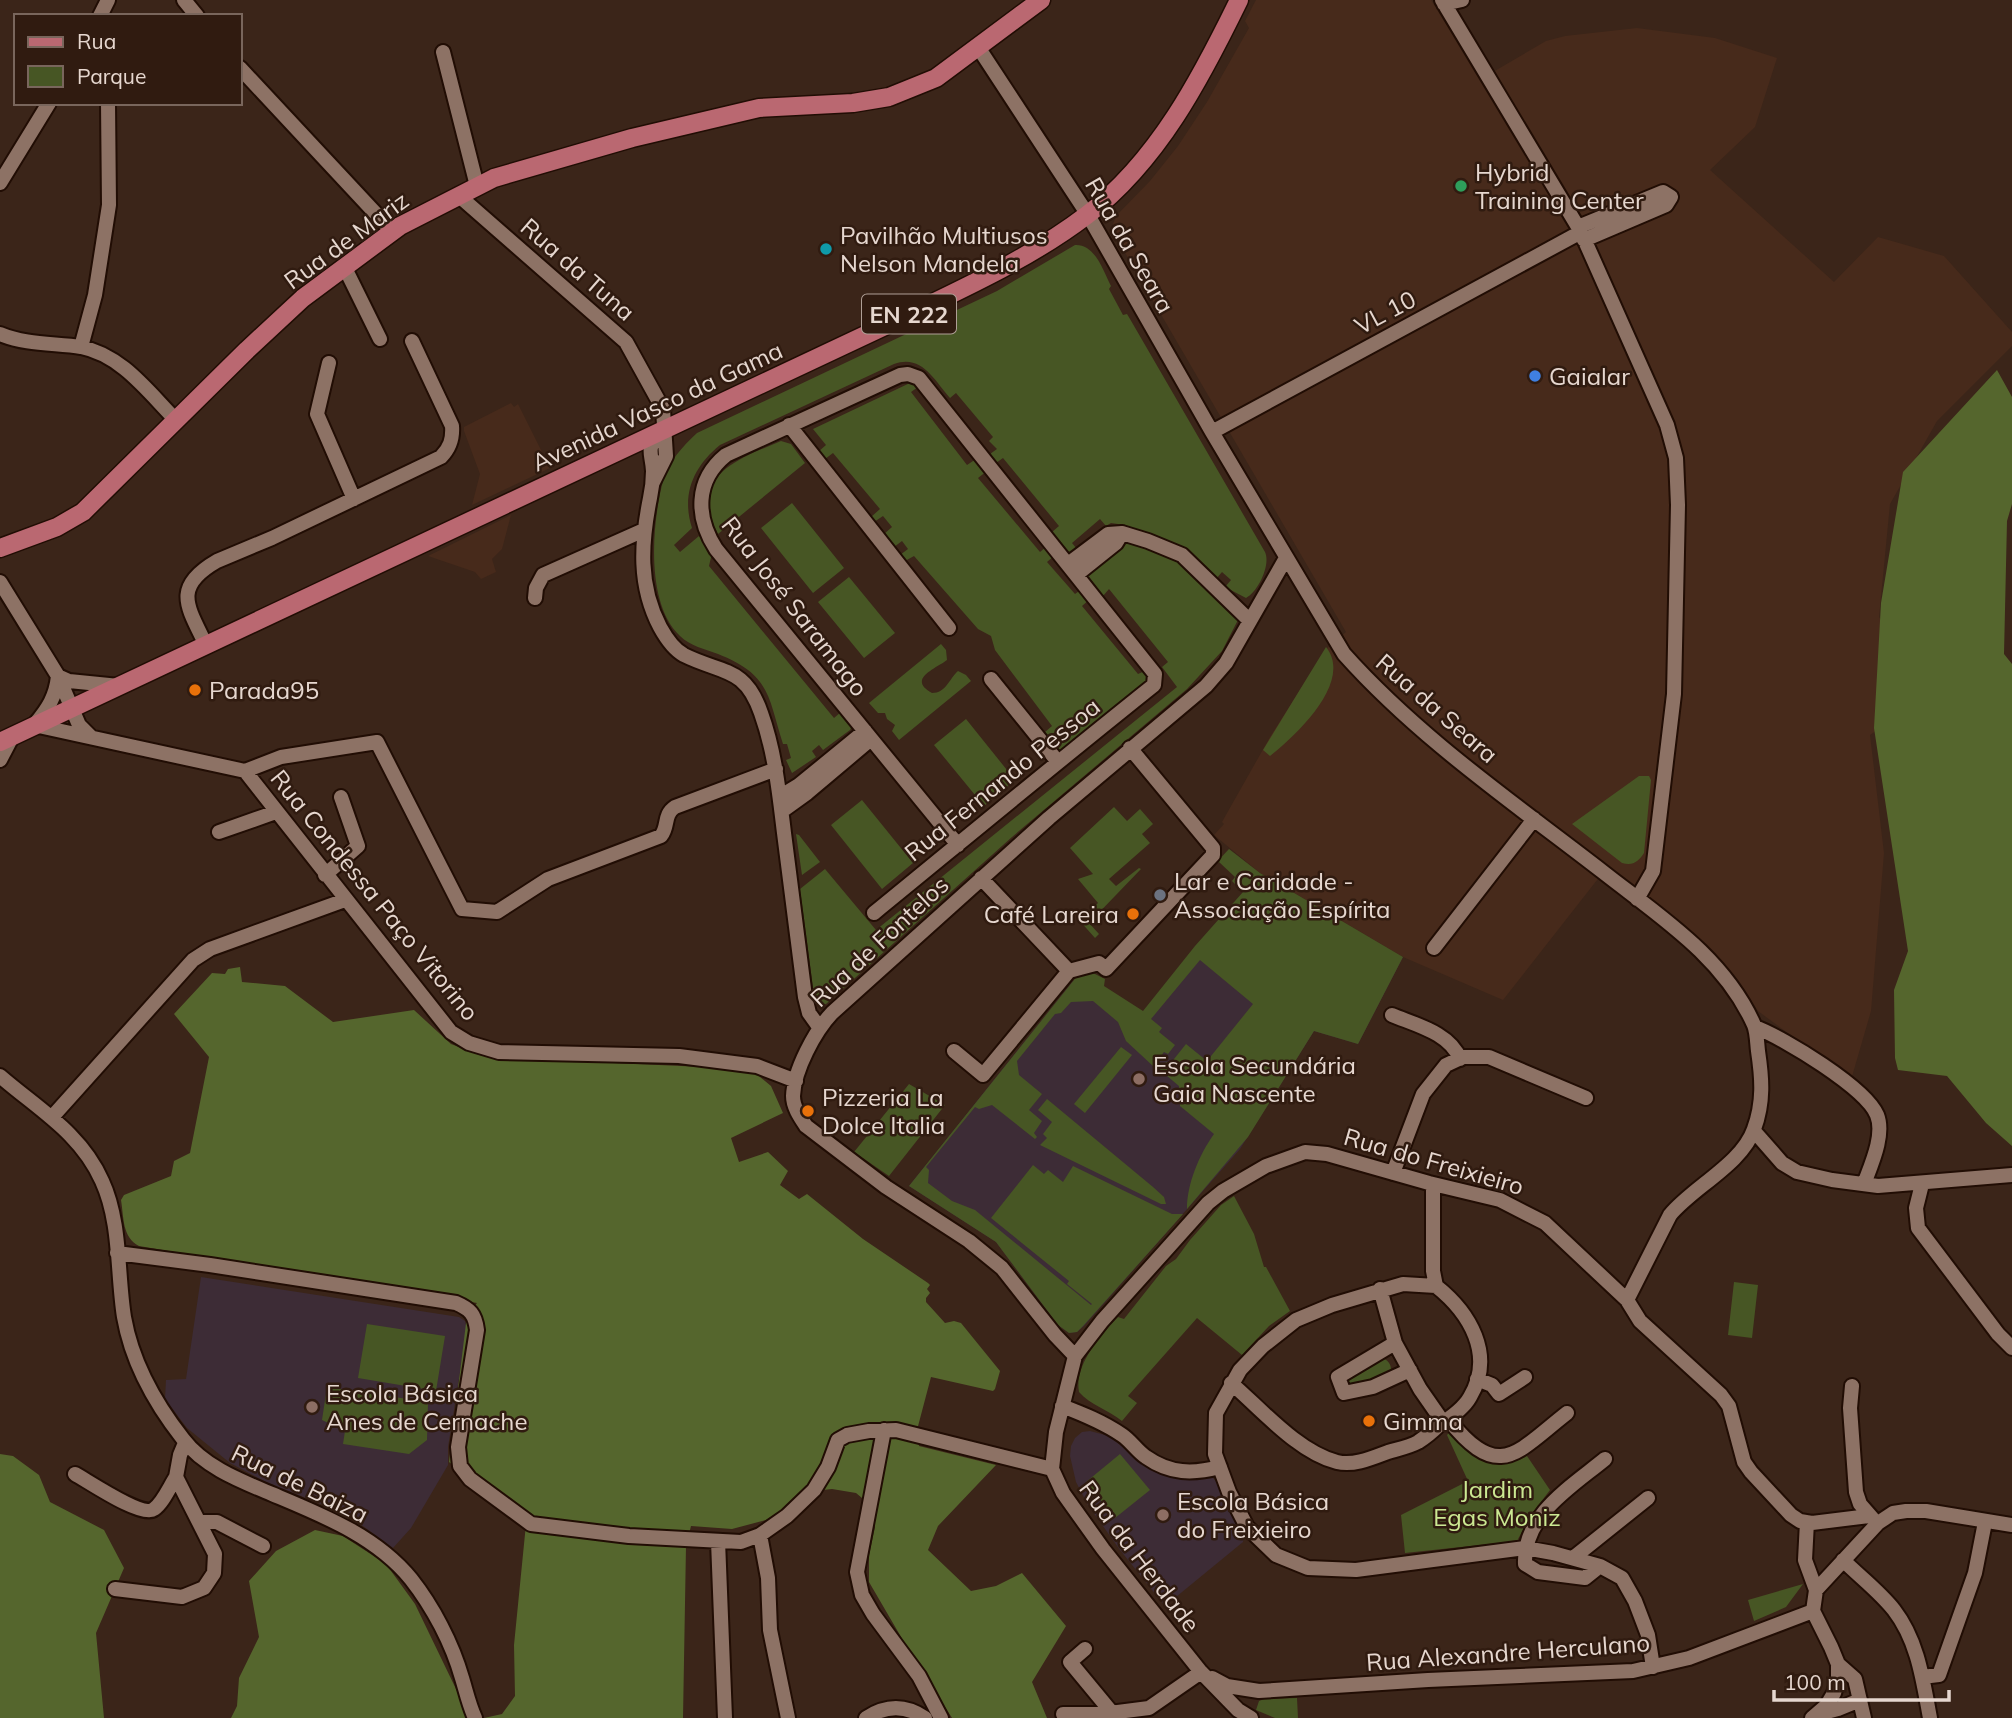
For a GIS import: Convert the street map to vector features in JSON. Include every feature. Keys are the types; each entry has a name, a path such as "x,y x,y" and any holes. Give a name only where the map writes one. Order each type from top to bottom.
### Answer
{"main road":[{"name":"Rua de Mariz","path":"0,548 57,527 83,512 303,298 392,231 458,195 494,178 632,138 759,108 853,103 889,97 936,78 1041,0"},
{"name":"Avenida Vasco da Gama","path":"6,739 994,273 1042,246 1087,215 1136,168 1195,87 1240,0"}],"street":[{"path":"184,0 195,14"},
{"path":"1462,0 1443,2 1581,233 1667,425 1676,458 1678,505 1674,694 1653,871 1637,899"},
{"name":"Rua da Seara","path":"978,47 1087,215 1344,654 1372,685 1421,730 1689,939 1731,985 1755,1027 1762,1083 1754,1131 1731,1161 1678,1205 1670,1215 1627,1300"},
{"path":"443,52 477,186"},
{"path":"242,70 392,231"},
{"path":"0,183 48,105"},
{"path":"81,347 95,295 110,205 108,105"},
{"path":"1663,192 1671,197 1666,205 1581,233 1663,192"},
{"name":"Rua da Tuna","path":"458,195 626,342 663,409 666,456 653,482 644,530 642,564 646,590 664,635 674,648 743,680 760,709 776,769 805,997 809,1013 819,1027"},
{"name":"VL 10","path":"1212,432 1581,233"},
{"path":"344,266 380,339"},
{"path":"0,334 11,339 81,347 97,352 115,361 176,420"},
{"path":"206,645 188,604 187,592 198,571 441,457 451,443 452,426 412,341"},
{"path":"328,363 317,414 354,499"},
{"name":"Rua José Saramago","path":"958,845 716,549 704,528 700,504 703,488 716,465 734,451 789,425 900,375 914,375 1156,678"},
{"path":"789,425 949,628"},
{"path":"535,598 543,575 644,530"},
{"path":"1072,570 1116,543 1122,533 1182,555 1250,621"},
{"name":"Rua de Fontelos","path":"1075,1356 1002,1268 959,1234 887,1187 806,1126 794,1101 796,1081 819,1027 981,878 1130,748 1206,686 1226,663 1286,558"},
{"path":"0,582 58,676 82,730 90,736"},
{"path":"58,676 69,681 119,685"},
{"path":"34,725 51,703 58,676"},
{"name":"Rua Fernando Pessoa","path":"874,913 1154,685 1156,678"},
{"path":"991,679 1058,762"},
{"name":"Rua Condessa Paço Vitorino","path":"34,725 245,771 451,1032 469,1043 499,1052 679,1056 757,1066 796,1081"},
{"path":"781,803 799,785 868,735"},
{"path":"0,760 6,739"},
{"path":"245,771 281,757 377,742 462,909 497,912 548,879 661,836 665,831 666,816 675,807 776,769"},
{"path":"954,1051 983,1075 1069,971 1099,963 1106,969 1213,855 1213,848 1130,748"},
{"path":"325,875 358,846 341,797"},
{"path":"219,832 276,812"},
{"path":"1434,948 1534,819"},
{"path":"981,878 1069,971"},
{"path":"52,1116 193,960 210,949 345,900"},
{"path":"1392,1015 1446,1040 1456,1048 1460,1059"},
{"path":"1755,1027 1795,1046 1865,1096 1877,1115 1879,1126 1877,1143 1864,1184"},
{"path":"1393,1172 1423,1094 1446,1065 1460,1059 1489,1057 1586,1098"},
{"name":"Rua de Baiza","path":"0,1076 52,1116 81,1145 102,1181 111,1210 124,1317 133,1357 156,1402 185,1443 211,1465 242,1482 326,1517 358,1534 386,1554 410,1578 431,1609 453,1652 475,1718"},
{"path":"1754,1131 1771,1152 1797,1172 1832,1180 1878,1186 2012,1175"},
{"name":"Rua do Freixieiro","path":"1075,1356 1102,1321 1208,1203 1254,1173 1288,1157 1305,1152 1326,1153 1500,1200 1545,1223 1627,1300 1640,1321 1721,1395 1729,1406 1744,1462 1791,1515 1807,1522"},
{"path":"1433,1184 1433,1271 1436,1286"},
{"path":"1922,1184 1916,1208 1918,1228 1998,1334 2012,1348"},
{"path":"117,1253 456,1303 468,1308 475,1318 477,1330 458,1447 460,1466 470,1479 531,1524 629,1536 741,1542 760,1535 787,1516 814,1490 828,1467 838,1440 847,1435 884,1430 902,1431 1052,1469"},
{"path":"1231,1383 1297,1441 1319,1455 1340,1463 1363,1461 1418,1442 1470,1398 1481,1357 1475,1331 1450,1297 1436,1286 1403,1284 1380,1289 1296,1320 1263,1346 1231,1383 1216,1413 1215,1454 1229,1492 1247,1527 1276,1555 1308,1568 1356,1570 1525,1548 1600,1566 1622,1578 1635,1601 1648,1635 1653,1667"},
{"path":"1380,1289 1395,1343 1409,1370 1446,1421 1479,1451 1503,1457 1515,1454 1567,1413"},
{"path":"1395,1343 1338,1377 1344,1393 1373,1387 1409,1370"},
{"name":"Rua da Herdade","path":"1075,1356 1055,1432 1052,1469 1063,1493 1103,1549 1201,1672 1238,1710 1251,1718"},
{"path":"1477,1379 1492,1385 1499,1394 1525,1377"},
{"path":"1852,1386 1850,1408 1856,1492 1860,1504 1874,1519"},
{"path":"1062,1406 1125,1436 1146,1457 1169,1470 1196,1473 1220,1467"},
{"path":"884,1430 859,1561 862,1595 919,1676 942,1718"},
{"path":"75,1474 136,1508 149,1511 156,1509 176,1477 185,1443"},
{"path":"1600,1566 1585,1578 1538,1572 1525,1564 1525,1548 1534,1525 1551,1503 1605,1459"},
{"path":"115,1589 182,1597 204,1588 214,1573 215,1554 176,1477"},
{"path":"1573,1558 1648,1498"},
{"path":"1864,1718 1855,1679 1838,1664 1813,1611 1816,1590 1805,1560 1807,1522 1874,1519 1906,1511 1942,1512 2012,1525"},
{"path":"1816,1590 1874,1519"},
{"path":"199,1522 217,1522 263,1546"},
{"path":"1922,1677 1939,1675 1975,1573 1985,1522"},
{"path":"760,1535 768,1578 770,1630 788,1718"},
{"path":"718,1541 724,1718"},
{"path":"1843,1560 1894,1610 1910,1637 1930,1718"},
{"name":"Rua Alexandre Herculano","path":"1201,1672 1227,1686 1259,1691 1633,1671 1689,1658 1813,1611"},
{"path":"1085,1649 1070,1662 1113,1714"},
{"path":"1816,1716 1834,1693 1838,1680 1838,1664"},
{"path":"1063,1714 1113,1714 1149,1708 1201,1672"},
{"path":"1816,1716 1860,1700"},
{"path":"866,1718 885,1709 896,1708 907,1709 925,1718"}],"shaded area":[{"path":"1256,0 1431,0 1481,79 1546,41 1565,36 1637,28 1715,38 1777,58 1755,127 1710,170 1834,282 1878,237 1944,256 2012,332 2012,346 1937,421 1890,504 1879,617 1923,678 1916,703 1870,735 1884,853 1871,1011 1851,1080 1758,1011 1735,976 1684,924 1608,866 1503,1000 1403,957 1260,873 1214,835 1224,824 1222,822 1270,737 1326,649 1346,632 1113,232 1113,224 1116,216 1150,181 1178,146 1207,102 1249,28 1245,21"},
{"path":"511,403 514,407 518,404 550,468 472,505 480,474 464,427"},
{"path":"511,515 502,549 492,559 496,572 481,579 475,572 428,556"},
{"name":"Escola Secundária Gaia Nascente","path":"1201,950 1403,957 1358,1044 1314,1031 1240,1149 1084,1326 1077,1332 1069,1333 1058,1325 996,1242 909,1186 1073,981 1145,1016"},
{"name":"Escola Básica Anes de Cernache","path":"201,1277 459,1317 465,1321 467,1329 448,1447 448,1465 411,1528 393,1548 338,1511 264,1481 230,1463 187,1428 165,1399 166,1380 186,1379"},
{"name":"Escola Básica do Freixieiro","path":"1090,1431 1109,1436 1145,1465 1166,1476 1178,1479 1213,1478 1219,1484 1228,1508 1244,1536 1243,1542 1165,1606 1120,1550 1088,1505 1076,1482 1070,1456 1071,1446 1082,1432"}],"green space":[{"path":"1075,245 1088,249 1098,259 1111,286 1109,289 1123,315 1127,314 1130,319 1265,552 1265,571 1259,584 1246,598 1225,587 1231,580 1222,572 1216,579 1187,548 1118,524 1111,523 1106,526 1100,519 1072,543 1077,549 1069,552 1052,532 1059,526 1003,458 996,463 990,454 997,449 989,441 993,437 956,393 950,398 920,366 904,362 894,364 720,445 703,462 692,482 688,504 692,528 674,545 680,552 699,536 712,553 709,566 834,718 841,712 852,726 823,750 819,745 812,751 816,757 792,773 786,760 791,758 787,744 783,744 770,700 758,679 735,662 693,645 680,636 669,622 661,604 656,584 654,540 659,498 668,467 697,433 997,291"},
{"path":"1997,370 2012,397 2012,504 2007,521 2004,654 2012,664 2012,1146 1986,1123 1947,1076 1898,1070 1895,1058 1894,990 1908,951 1874,728 1881,603 1903,472"},
{"path":"912,382 918,387 911,392 967,465 976,459 987,471 978,478 1040,552 1047,546 1055,555 1047,562 1075,594 1082,589 1090,599 1082,606 1138,674 1147,670 1155,679 1064,750 1060,751 1054,745 1061,737 1055,732 1049,736 1045,732 1052,726 995,650 991,636 978,629 914,556 905,561 900,555 908,549 902,541 894,547 884,534 892,527 883,516 874,522 871,517 880,509 833,453 825,459 818,452 826,445 813,429"},
{"path":"781,441 791,444 805,463 718,534 710,514 709,497 713,483 734,463"},
{"path":"792,503 844,568 813,593 761,528"},
{"path":"1129,540 1181,558 1239,618 1222,651 1187,689 1012,837 826,1004 815,1003 800,889 825,869 876,930 1177,687 1162,667 1168,662 1109,589 1103,596 1087,574"},
{"path":"849,577 895,633 864,658 818,602"},
{"path":"941,644 946,650 947,660 926,674 922,683 925,688 932,693 941,691 958,671 971,681 899,740 892,731 895,725 887,719 885,713 878,713 869,703"},
{"path":"1326,647 1333,661 1333,676 1327,692 1306,722 1270,756 1263,750"},
{"path":"966,719 1015,780 984,806 934,745"},
{"path":"1639,776 1649,776 1651,780 1644,853 1640,859 1626,864 1572,824"},
{"path":"862,800 913,863 882,889 831,825"},
{"path":"1114,807 1127,821 1140,809 1153,824 1142,834 1150,843 1109,879 1116,886 1141,869 1089,923 1099,934 1095,938 1079,920 1098,903 1078,879 1093,874 1070,848"},
{"path":"796,834 820,862 802,875"},
{"path":"1229,849 1260,873 1403,957 1358,1044 1314,1031 1248,1137 1187,1209 1195,1170 1214,1134 1180,1106 1179,1086 1160,1070 1166,1062 1170,1064 1186,1044 1207,1061 1253,1004 1200,960 1151,1019 1162,1028 1159,1032 1175,1045 1168,1054 1164,1052 1153,1066 1126,1041 1118,1022 1093,1001 1071,1002 1061,1013 1055,1014 1017,1061 1019,1075 1042,1094 1029,1110 1042,1121 1034,1133 1037,1137 1035,1139 992,1105 979,1109 975,1107 926,1167 929,1170 928,1183 952,1201 975,1210 1091,1305 1067,1284 1069,1281 991,1218 1033,1165 1044,1174 1048,1170 1063,1182 1073,1166 1172,1214 1183,1214 1084,1325 1077,1332 1069,1333 1058,1325 996,1242 909,1186 1078,975 1091,972 1105,979 1104,986 1143,1011 1243,892 1232,881 1235,877 1219,862 1214,865"},
{"path":"240,967 242,982 285,986 333,1022 414,1010 451,1044 480,1055 726,1068 754,1072 771,1086 783,1113 731,1138 739,1162 768,1152 788,1171 780,1185 799,1199 807,1194 863,1239 928,1283 930,1285 927,1289 930,1293 926,1302 945,1323 961,1323 1000,1371 993,1391 931,1377 917,1430 919,1446 996,1465 938,1526 928,1550 971,1591 996,1586 1022,1573 1066,1626 1032,1682 1047,1718 952,1718 869,1582 869,1555 875,1527 868,1503 856,1493 832,1489 814,1491 766,1520 732,1529 691,1526 686,1546 683,1718 484,1718 502,1714 515,1696 514,1645 526,1524 449,1462 467,1315 477,1303 139,1246 129,1238 127,1232 121,1200 124,1195 171,1176 174,1161 190,1153 209,1057 174,1014 212,973 225,974 228,969"},
{"path":"1121,1047 1132,1055 1085,1113 1074,1104"},
{"path":"909,1084 945,1105 889,1176 854,1152"},
{"path":"1047,1099 1153,1187 1164,1197 1166,1204 1161,1204 1040,1145 1047,1138 1043,1134 1052,1122 1038,1110"},
{"path":"1234,1196 1254,1234 1264,1267 1290,1311 1269,1326 1242,1355 1197,1318 1128,1396 1137,1403 1122,1421 1079,1392 1078,1382 1084,1362 1109,1326 1118,1317 1124,1319 1166,1266 1176,1259 1221,1205"},
{"path":"1734,1282 1758,1285 1752,1338 1728,1335"},
{"path":"367,1324 445,1336 436,1391 358,1378"},
{"path":"1382,1358 1390,1364 1390,1374 1354,1388 1349,1386 1346,1379"},
{"path":"327,1387 428,1402 427,1440 409,1454 343,1444 345,1431 322,1420"},
{"name":"Jardim Egas Moniz","path":"1451,1431 1476,1454 1494,1462 1505,1463 1527,1456 1550,1490 1531,1515 1517,1541 1405,1553 1401,1515 1468,1481 1447,1435"},
{"path":"0,1454 13,1456 39,1475 50,1502 104,1530 124,1568 96,1633 104,1718 0,1718"},
{"path":"1120,1454 1150,1490 1115,1518 1086,1482"},
{"path":"315,1530 343,1536 386,1564 415,1604 470,1718 231,1718 237,1706 239,1678 259,1637 249,1581 276,1551"},
{"path":"1803,1584 1786,1607 1754,1621 1748,1600"},
{"path":"1297,1698 1298,1718 1275,1718 1256,1710 1259,1701 1264,1699"}],"place":[{"name":"Hybrid Training Center","path":"1461,186"},
{"name":"Pavilhão Multiusos Nelson Mandela","path":"826,249"},
{"name":"Gaialar","path":"1535,376"},
{"name":"Parada95","path":"195,690"},
{"name":"Lar e Caridade - Associação Espírita","path":"1160,895"},
{"name":"Café Lareira","path":"1133,914"},
{"name":"Escola Secundária Gaia Nascente","path":"1139,1079"},
{"name":"Pizzeria La Dolce Italia","path":"808,1111"},
{"name":"Escola Básica Anes de Cernache","path":"312,1407"},
{"name":"Gimma","path":"1369,1421"},
{"name":"Escola Básica do Freixieiro","path":"1163,1515"}]}
